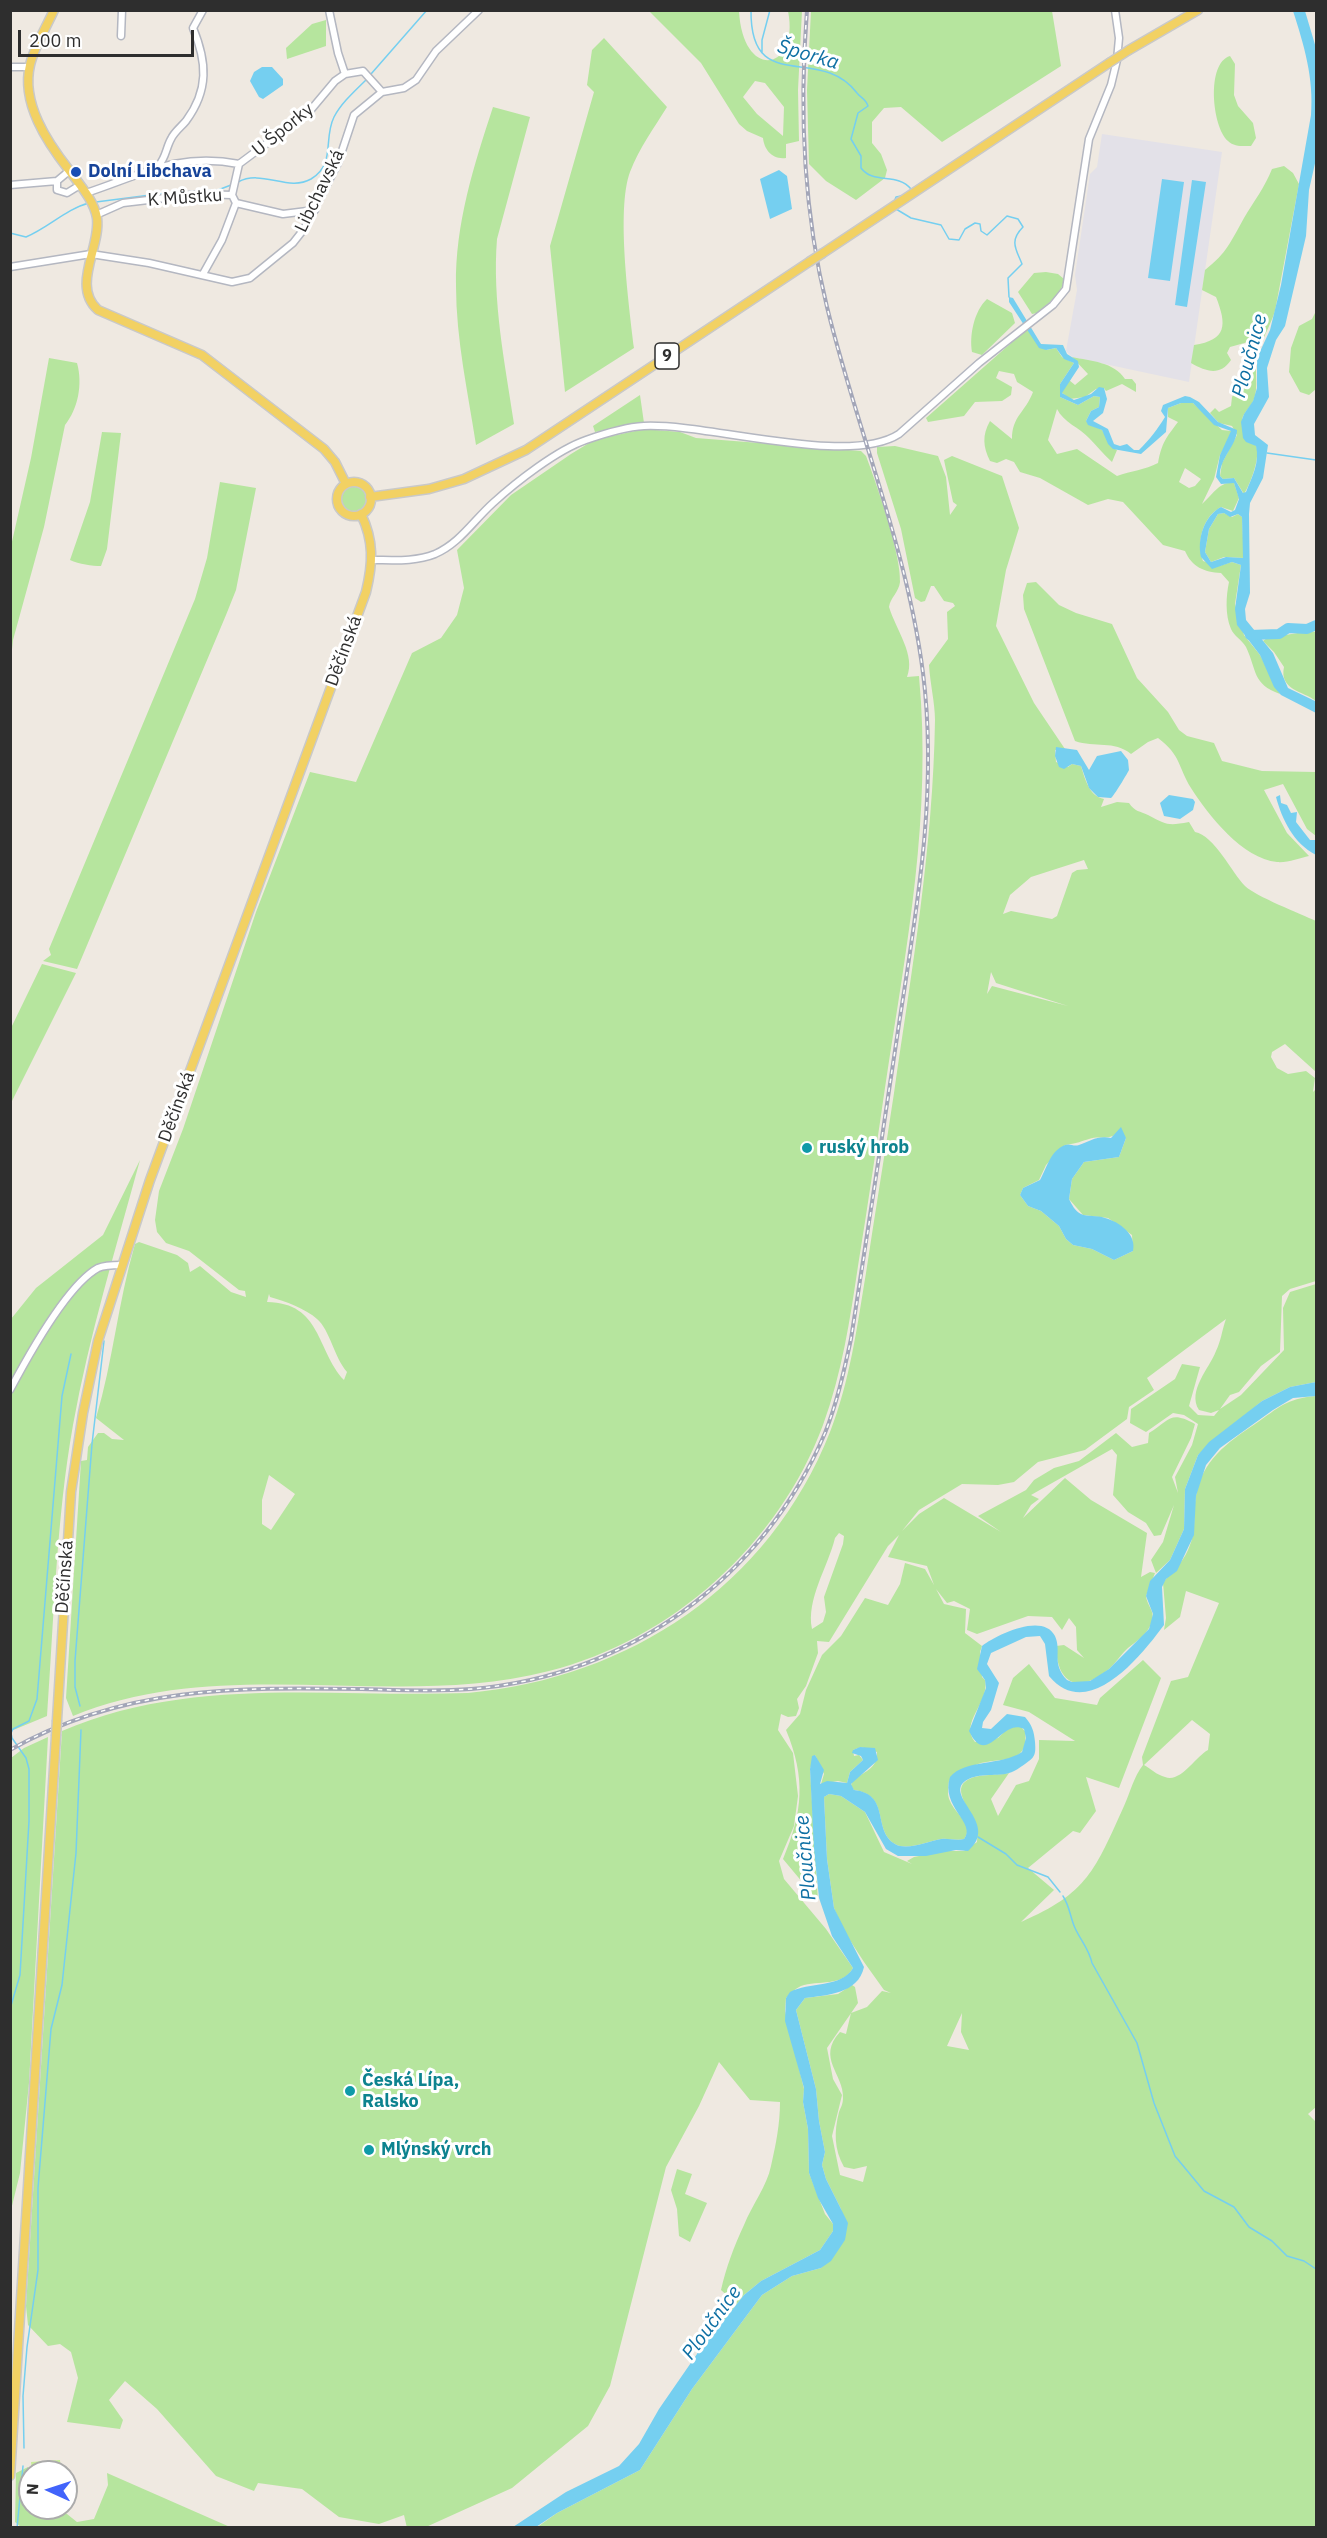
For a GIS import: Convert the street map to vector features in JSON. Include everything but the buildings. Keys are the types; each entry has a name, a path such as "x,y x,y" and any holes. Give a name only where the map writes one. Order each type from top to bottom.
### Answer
{"main road":[{"path":"54,10 30,67 33,110 41,128 85,192 95,211 97,225 91,254 88,297 96,308 202,356 324,449 335,462 346,484"},
{"name":"9","path":"370,497 429,489 464,479 526,450 1109,63 1198,10"},
{"path":"356,482 363,485 370,497 368,507 361,514 347,514 338,505 338,493 346,484 356,482"},
{"name":"Děčínská","path":"10,2476 69,1515 76,1451 98,1341 121,1265 366,592 372,560 369,532 361,514"}],"street":[{"path":"121,36 122,10"},
{"path":"159,165 171,139 187,120 203,87 205,60 193,28 195,20 203,10"},
{"path":"329,10 345,74 356,71 366,73 382,92"},
{"name":"Libchavská","path":"10,267 91,254 203,274 232,282 250,278 293,243 315,210 338,163 354,115 382,92 404,88 416,80 436,51 479,10"},
{"path":"372,560 413,560 445,549 464,534 503,494 564,451 588,439 642,426 676,427 843,447 888,441 917,421 979,363 1059,300 1070,278 1089,139 1116,69 1119,38 1115,10"},
{"path":"10,67 30,67"},
{"name":"U Šporky","path":"57,181 55,186 62,194 85,192 159,165 218,159 239,164 309,112 345,74"},
{"path":"232,195 236,187 234,179 239,164"},
{"path":"10,185 57,181 69,171"},
{"name":"K Můstku","path":"95,211 123,203 200,194 232,195 236,203 222,240 203,274"},
{"name":"K Můstku","path":"236,203 283,214 315,210"},
{"path":"10,1390 27,1358 69,1296 95,1270 104,1266 121,1265"}],"shaded area":[{"path":"1102,134 1222,152 1189,382 1072,357 1066,351 1077,290 1075,275 1090,174 1097,167"}],"green space":[{"path":"649,11 739,11 743,34 750,49 759,58 770,60 779,56 786,46 790,31 788,11 802,11 798,90 799,141 786,144 786,158 773,155 767,150 763,138 747,131 739,124 701,63","holes":["755,81 765,83 784,107 783,136 757,114 743,97"]},
{"path":"811,11 1052,11 1061,66 942,142 901,107 884,108 872,122 872,143 881,154 887,170 885,178 856,200 826,181 809,164 807,90"},
{"path":"326,20 326,46 287,59 286,48 312,24"},
{"path":"604,38 667,107 638,155 630,172 626,189 625,258 634,348 565,392 550,246 594,92 587,85 592,50"},
{"path":"1230,56 1235,64 1234,95 1238,106 1253,123 1256,138 1251,146 1230,143 1218,123 1214,96 1217,70 1222,61"},
{"path":"493,107 530,117 497,239 498,309 514,424 476,445 458,326 457,263 467,195"},
{"path":"1284,166 1293,173 1299,184 1275,311 1257,358 1255,394 1253,402 1242,419 1244,430 1257,451 1254,470 1244,494 1234,478 1223,479 1220,476 1222,463 1237,435 1232,426 1219,423 1210,413 1215,408 1219,412 1231,406 1232,397 1246,372 1248,342 1230,347 1227,353 1231,360 1218,370 1202,369 1191,363 1194,345 1213,339 1222,330 1222,316 1216,297 1202,290 1205,270 1219,258 1228,246 1272,169"},
{"path":"1034,273 1058,274 1064,279 1063,285 1054,298 1037,313 1032,314 1018,292"},
{"path":"987,299 1012,313 1015,323 982,355 972,352 971,339 976,317"},
{"path":"1316,311 1316,389 1309,395 1300,392 1289,372 1291,348 1299,326 1312,319"},
{"path":"1027,329 1046,350 1056,348 1062,357 1074,363 1060,384 1060,397 1078,405 1094,396 1100,397 1099,407 1091,411 1086,421 1102,430 1113,448 1117,450 1112,462 1085,434 1063,418 1057,409 1048,440 1057,454 1077,449 1117,476 1158,463 1165,441 1178,422 1168,417 1168,408 1181,403 1193,403 1222,430 1231,431 1231,436 1220,455 1214,479 1202,504 1220,486 1229,483 1234,483 1239,498 1233,511 1221,507 1210,517 1201,538 1201,554 1203,561 1219,566 1232,562 1241,565 1235,604 1244,635 1260,655 1280,694 1264,686 1260,681 1246,647 1231,629 1227,606 1229,582 1221,573 1199,568 1185,551 1163,545 1123,502 1108,499 1088,505 1040,478 1020,472 1014,462 1006,459 997,463 990,461 984,441 990,421 1012,439 1014,425 1033,392 1017,382 1014,374 999,371 996,378 1012,387 1011,395 1002,401 975,402 964,416 928,422 926,418","holes":["1185,468 1201,479 1195,486 1189,488 1179,482"]},
{"path":"1072,357 1102,363 1115,369 1125,379 1132,379 1136,384 1136,392 1122,384 1106,391 1104,388 1096,389 1085,397 1070,399 1061,392 1069,380 1075,385 1088,374"},
{"path":"49,358 77,363 78,396 73,412 65,425 44,527 13,640 11,659 11,546 31,458"},
{"path":"640,395 644,423 595,432 593,426"},
{"path":"644,429 680,432 696,438 861,451 866,456 876,483 897,555 900,582 889,607 907,651 909,669 907,677 919,676 922,728 920,829 909,929 852,1306 845,1346 823,1425 804,1468 779,1509 749,1547 716,1581 678,1611 638,1636 594,1656 549,1671 490,1682 430,1686 250,1685 190,1688 131,1698 73,1716 66,1698 81,1461 87,1460 88,1447 98,1433 104,1433 112,1439 124,1440 96,1418 135,1244 139,1242 177,1255 188,1263 190,1272 200,1266 231,1292 246,1297 245,1291 239,1290 189,1251 166,1243 157,1232 155,1220 159,1191 183,1129 256,912 310,772 356,782 412,653 441,638 457,615 464,588 457,550 511,495 594,440","holes":["269,1294 270,1297 289,1303 317,1319 347,1372 344,1380 308,1319 298,1310 285,1304 267,1302","269,1475 295,1494 271,1530 262,1524 262,1500"]},
{"path":"102,432 121,433 107,549 101,566 70,560 90,502"},
{"path":"895,446 938,456 946,477 950,515 957,505 953,502 944,460 952,456 1002,476 1019,528 1006,570 996,626 1034,703 1065,749 1055,750 1056,762 1068,767 1072,764 1081,766 1091,791 1104,799 1101,807 1117,802 1129,803 1136,810 1164,823 1189,822 1195,832 1216,847 1250,890 1316,921 1316,1072 1285,1044 1272,1052 1271,1057 1277,1068 1288,1074 1306,1071 1315,1078 1313,1092 1316,1089 1316,1281 1290,1289 1282,1296 1280,1352 1261,1366 1239,1392 1230,1395 1220,1409 1241,1395 1284,1350 1283,1308 1290,1292 1316,1284 1316,1382 1290,1387 1262,1401 1198,1455 1185,1489 1184,1529 1170,1560 1156,1573 1151,1560 1163,1542 1174,1505 1161,1535 1154,1536 1146,1523 1128,1512 1113,1495 1117,1455 1112,1449 1031,1495 1039,1499 1031,1505 1023,1518 1065,1478 1091,1500 1147,1533 1141,1577 1150,1572 1155,1573 1146,1596 1152,1621 1142,1636 1098,1677 1079,1683 1072,1682 1060,1670 1056,1646 1064,1645 1084,1658 1077,1650 1076,1627 1069,1618 1062,1630 1052,1617 1028,1616 977,1634 967,1630 970,1609 954,1601 947,1603 936,1589 944,1604 966,1609 965,1633 982,1646 980,1652 985,1688 972,1720 971,1735 975,1742 998,1738 1008,1728 1020,1726 1025,1731 1023,1750 1011,1758 978,1764 949,1781 949,1799 966,1824 967,1834 964,1839 941,1839 906,1846 895,1844 888,1838 873,1799 865,1793 854,1790 851,1786 852,1781 872,1766 877,1758 877,1752 861,1747 853,1750 854,1756 859,1755 863,1760 850,1772 847,1783 838,1781 821,1784 824,1774 815,1755 810,1769 818,1901 783,1859 795,1826 800,1795 797,1764 786,1730 800,1714 806,1690 822,1655 841,1636 865,1598 888,1605 900,1584 905,1563 925,1569 934,1585 927,1566 888,1557 899,1535 888,1546 829,1642 817,1641 818,1653 806,1686 797,1699 799,1708 796,1716 788,1717 781,1714 778,1730 793,1753 798,1796 794,1826 779,1861 784,1879 826,1929 853,1968 843,1978 797,1988 786,1998 785,2011 804,2089 809,2173 825,2214 833,2224 833,2231 820,2250 761,2281 744,2295 713,2335 732,2300 721,2290 725,2274 747,2218 769,2173 777,2134 780,2102 750,2100 719,2062 699,2106 666,2167 610,2386 588,2426 512,2488 426,2527 407,2528 404,2515 379,2524 339,2517 302,2489 258,2483 254,2491 216,2476 157,2409 125,2381 109,2400 123,2420 120,2429 67,2422 78,2378 71,2352 60,2344 48,2346 28,2325 26,2306 62,1731 111,1713 161,1702 262,1693 468,1693 528,1684 584,1668 638,1644 687,1615 731,1578 770,1536 804,1487 837,1413 852,1354 891,1116 926,861 935,720 929,665 948,639 947,612 955,606 953,603 944,601 934,586 931,586 925,601 921,602 915,598 901,529 877,447","holes":["1084,860 1088,869 1072,873 1057,916 1052,919 1011,911 1003,914 1010,895 1031,877","991,972 996,983 1068,1006 992,986 987,994","1117,1133 1126,1138 1119,1157 1084,1162 1072,1179 1069,1199 1083,1215 1108,1218 1132,1235 1133,1251 1114,1260 1092,1249 1073,1245 1066,1239 1059,1226 1041,1211 1028,1206 1020,1195 1023,1188 1039,1180 1046,1165 1065,1145","1226,1319 1218,1347 1200,1380 1196,1395 1199,1410 1211,1413 1219,1410 1214,1416 1198,1415 1189,1406 1200,1367 1182,1364 1175,1379 1131,1409 1130,1423 1146,1432 1173,1413 1184,1415 1198,1424 1192,1445 1175,1477 1178,1493 1172,1477 1191,1438 1195,1424 1175,1417 1149,1433 1148,1443 1132,1447 1116,1433 1079,1461 1054,1468 1034,1480 1026,1490 978,1516 1001,1532 944,1498 919,1514 902,1531 919,1510 962,1484 998,1485 1014,1482 1038,1462 1085,1450 1127,1419 1129,1407 1154,1390 1147,1378","839,1533 844,1536 824,1597 826,1612 823,1622 812,1629 812,1606"]},
{"path":"220,482 256,488 236,590 77,969 43,961 51,955 49,949 195,599 207,558"},
{"path":"353,486 362,490 366,499 362,508 353,512 344,508 340,499 344,490"},
{"path":"1224,513 1232,517 1238,514 1242,517 1244,558 1224,557 1211,562 1205,552 1209,529 1218,514"},
{"path":"1036,582 1059,605 1112,624 1137,678 1168,712 1179,730 1187,736 1214,743 1222,761 1262,771 1316,772 1316,836 1307,829 1283,784 1264,790 1287,833 1309,856 1277,862 1264,859 1239,844 1207,811 1191,788 1171,750 1158,738 1131,754 1118,747 1075,741 1024,609 1023,595 1027,583"},
{"path":"1316,632 1316,701 1288,685 1283,675 1284,667 1263,641 1267,638"},
{"path":"42,964 76,973 11,1103 11,1028"},
{"path":"140,1160 95,1325 73,1425 59,1534 47,1716 11,1731 11,1319 36,1288 103,1235"},
{"path":"1316,1396 1316,2107 1308,2114 1316,2122 1316,2527 536,2528 557,2513 640,2470 692,2389 762,2295 792,2276 821,2268 845,2239 841,2209 826,2179 822,2165 825,2152 816,2089 796,2010 805,1998 838,1994 852,1985 855,1987 858,2003 851,2013 867,2007 882,1991 891,1993 884,1990 864,1962 842,1928 834,1908 827,1859 824,1797 829,1794 841,1796 865,1812 884,1852 912,1864 907,1861 914,1857 945,1851 964,1851 977,1842 975,1825 961,1792 966,1781 970,1778 1009,1773 991,1799 998,1816 1016,1785 1029,1781 1039,1759 1039,1740 1075,1741 1029,1712 1003,1705 1013,1678 1029,1664 1055,1698 1097,1705 1100,1698 1143,1660 1161,1678 1119,1788 1086,1777 1096,1811 1080,1833 1073,1831 1028,1868 1054,1890 1021,1922 1061,1901 1087,1877 1105,1847 1143,1765 1142,1757 1171,1681 1188,1677 1219,1603 1186,1591 1180,1617 1164,1630 1166,1618 1163,1583 1183,1559 1191,1542 1196,1496 1204,1472 1210,1462 1226,1446 1277,1408 1297,1399","holes":["1192,1720 1210,1734 1208,1750 1182,1773 1171,1778 1159,1775 1144,1765","851,2013 846,2034 840,2032 830,2050 843,2098 837,2119 836,2140 838,2154 844,2167 854,2169 867,2166 863,2182 840,2175 832,2136 842,2095 833,2079 827,2048","962,2013 961,2032 969,2050 947,2046"]},
{"path":"48,1737 29,2083 20,2173 11,2210 11,1758 24,1748"},
{"path":"677,2169 692,2174 685,2194 707,2203 690,2242 679,2236 677,2209 671,2190"},
{"path":"18,2472 18,2520 74,2520 77,2522 94,2519 108,2485 107,2473 230,2527 21,2527 15,2522 16,2473"}],"water":[{"path":"1293,11 1305,11 1316,48 1316,159 1309,190 1306,236 1285,326 1276,340 1267,368 1269,397 1254,424 1255,435 1268,445 1263,478 1250,503 1250,593 1245,609 1246,620 1273,653 1288,688 1315,701 1316,713 1281,695 1274,687 1260,655 1237,625 1235,609 1241,565 1232,562 1212,569 1201,557 1201,536 1206,522 1221,507 1231,512 1235,510 1239,499 1234,483 1221,484 1216,477 1220,455 1231,431 1214,425 1193,403 1181,403 1168,408 1166,432 1141,454 1113,449 1108,444 1102,430 1088,425 1086,421 1091,411 1099,407 1100,397 1094,396 1078,405 1060,397 1060,384 1074,363 1064,359 1056,348 1046,350 1039,348 1009,302 1009,297 1013,298 1041,344 1063,345 1067,354 1078,361 1079,367 1062,393 1074,400 1091,394 1099,387 1104,388 1107,399 1103,413 1093,421 1108,429 1114,444 1120,446 1127,444 1134,450 1139,450 1165,417 1161,411 1163,405 1185,396 1190,397 1199,402 1218,422 1237,430 1222,464 1220,476 1223,479 1234,478 1243,493 1246,492 1255,469 1257,452 1256,446 1246,442 1243,438 1241,422 1253,401 1257,388 1257,358 1270,330 1281,285 1311,115 1310,75","holes":["1224,513 1230,517 1238,514 1242,517 1243,558 1226,557 1211,562 1205,552 1209,529 1218,514"]},
{"path":"262,67 272,67 283,79 283,85 263,99 259,97 250,81 254,72"},
{"path":"779,170 787,176 792,209 770,219 760,179"},
{"path":"1162,179 1184,182 1170,281 1148,278"},
{"path":"1192,180 1206,182 1187,307 1175,305"},
{"path":"1056,747 1077,750 1089,770 1097,756 1121,751 1128,760 1129,770 1111,798 1098,797 1089,788 1081,766 1072,764 1064,769 1059,767 1055,756"},
{"path":"1169,795 1193,799 1195,802 1193,810 1180,819 1164,816 1160,803"},
{"path":"1280,795 1281,803 1287,805 1291,813 1297,812 1296,822 1310,840 1316,840 1316,855 1301,844 1290,830 1276,797"},
{"path":"1121,1127 1126,1138 1119,1157 1084,1162 1072,1179 1069,1199 1075,1210 1081,1214 1111,1220 1122,1226 1130,1235 1134,1245 1133,1251 1114,1260 1092,1249 1073,1245 1066,1239 1059,1226 1041,1211 1028,1206 1020,1195 1023,1188 1040,1180 1052,1156 1060,1148 1067,1145 1079,1145 1098,1138 1111,1138"},
{"path":"1316,1382 1316,1396 1293,1398 1273,1410 1220,1448 1206,1465 1196,1496 1194,1535 1177,1571 1166,1579 1162,1587 1164,1625 1128,1667 1096,1689 1080,1692 1064,1689 1049,1676 1045,1644 1040,1636 1026,1637 991,1653 987,1664 999,1683 991,1710 982,1728 991,1729 1007,1714 1025,1717 1033,1731 1035,1750 1031,1759 1014,1771 974,1777 964,1782 960,1788 978,1831 976,1841 968,1851 956,1850 926,1856 898,1856 886,1849 865,1812 841,1796 829,1794 824,1797 827,1859 834,1908 864,1967 861,1976 848,1988 832,1994 805,1998 796,2010 816,2089 825,2152 822,2165 826,2179 848,2223 845,2240 831,2261 821,2268 792,2276 762,2295 692,2389 640,2470 557,2513 536,2527 513,2527 566,2492 619,2466 639,2444 659,2409 697,2354 702,2343 699,2334 708,2329 713,2334 744,2295 761,2281 820,2250 833,2231 833,2224 818,2198 809,2173 808,2129 803,2102 804,2088 785,2021 786,1998 790,1992 841,1979 853,1968 832,1936 819,1898 810,1769 812,1756 815,1755 824,1770 820,1784 827,1781 847,1783 850,1772 863,1760 861,1756 852,1753 853,1750 860,1747 875,1748 878,1760 851,1784 854,1790 873,1798 884,1830 895,1844 912,1846 941,1839 964,1839 967,1833 966,1827 950,1797 948,1788 950,1777 965,1767 1004,1759 1022,1752 1026,1738 1024,1729 1016,1727 989,1744 982,1745 969,1731 986,1688 985,1680 977,1669 982,1646 998,1636 1019,1628 1040,1626 1049,1629 1055,1636 1059,1668 1067,1680 1090,1681 1109,1669 1149,1629 1153,1614 1146,1596 1150,1581 1170,1560 1184,1529 1185,1489 1198,1455 1209,1442 1262,1401 1290,1387"}],"waterway":[{"name":"Šporka","path":"371,74 427,10"},
{"name":"Šporka","path":"751,10 754,36 762,53 774,61 824,71 841,79 865,100 868,106 858,113 851,139 861,156 861,168 872,176 899,181 911,189"},
{"path":"762,53 762,40 770,10"},
{"name":"Šporka","path":"238,182 256,178 293,183 311,179 319,173 326,159 334,117 345,101 368,78"},
{"name":"Šporka","path":"96,202 166,193 218,190 231,185"},
{"name":"Šporka","path":"894,202 896,197 901,196"},
{"name":"Šporka","path":"10,233 26,237 89,203"},
{"name":"Šporka","path":"896,209 911,218 941,225 949,239 959,240 965,229 975,223 980,224 981,231 987,235 1007,216 1018,219 1023,227 1016,237 1015,245 1022,264 1008,278 1009,297"},
{"path":"1267,453 1316,460"},
{"path":"1250,635 1279,634 1288,628 1307,629 1316,625"},
{"path":"80,1706 75,1687 75,1661 92,1444 104,1341"},
{"path":"10,2009 20,1975 29,1821 29,1769 26,1758 11,1733 13,1729 29,1721 37,1699 62,1396 71,1354"},
{"path":"24,2448 23,2396 27,2347 38,2270 38,2188 51,2029 62,1985 76,1853 81,1730"},
{"path":"978,1837 1006,1854 1017,1865 1048,1877 1060,1892"},
{"path":"1063,1896 1092,1963 1137,2043 1154,2103 1175,2156 1204,2191 1234,2207 1249,2227 1272,2241 1287,2256 1304,2261 1316,2269"},
{"path":"17,2528 18,2518"}],"railway":[{"path":"10,1750 52,1729 95,1713 138,1702 182,1695 316,1688 430,1691 471,1689 529,1680 584,1664 636,1641 684,1611 727,1575 766,1533 798,1485 825,1433 837,1399 851,1339 918,893 927,805 928,761 927,717 916,626 894,534 839,353 827,307 813,233 803,123 807,10"}],"place":[{"name":"Dolní Libchava","path":"76,172"},
{"name":"ruský hrob","path":"807,1148"},
{"name":"Česká Lípa, Ralsko","path":"350,2091"},
{"name":"Mlýnský vrch","path":"369,2150"}],"water label":[{"name":"Ploučnice","path":"1250,356"},
{"name":"Ploučnice","path":"806,1858"},
{"name":"Ploučnice","path":"712,2323"}]}
